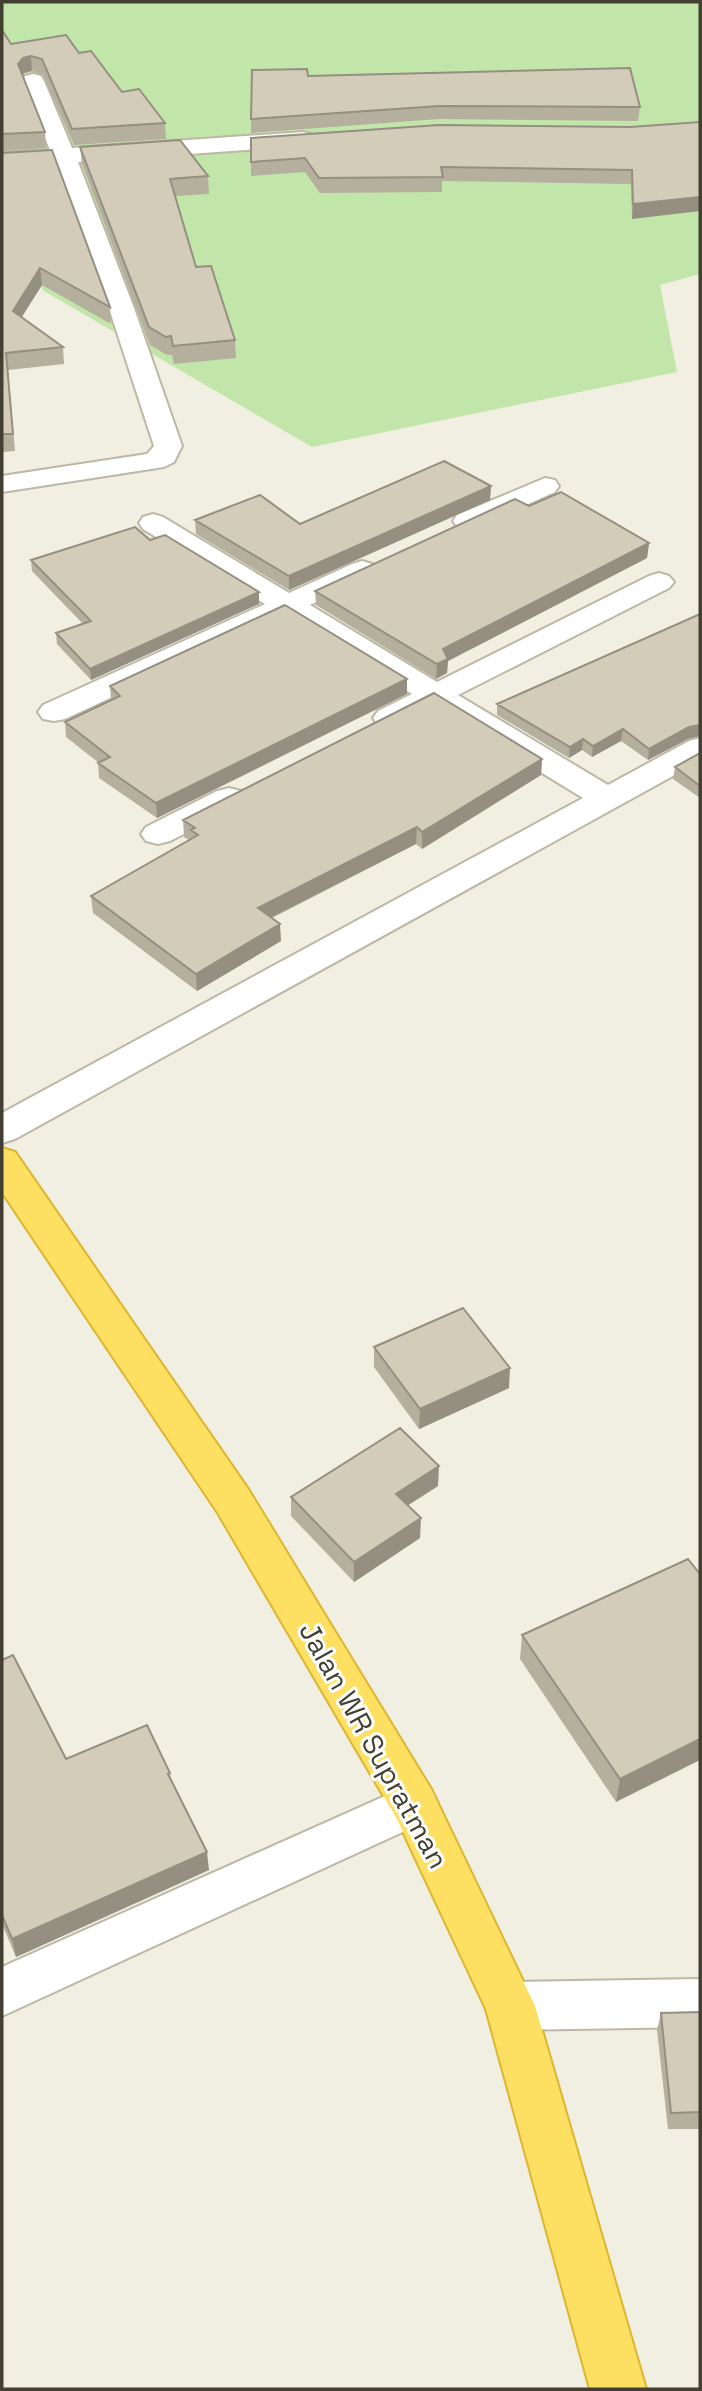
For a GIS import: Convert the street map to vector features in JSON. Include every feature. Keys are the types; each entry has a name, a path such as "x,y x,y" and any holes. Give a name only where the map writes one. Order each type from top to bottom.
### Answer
{"highway":[{"name":"Jalan WR Supratman","path":"2,1162 233,1501 414,1804 510,2006 618,2389"}],"street":[{"path":"2,484 154,461 164,456 168,446 142,364 65,155 33,82"},
{"path":"2,160 328,137"},
{"path":"446,531 545,486"},
{"path":"153,523 607,799"},
{"path":"54,712 385,559"},
{"path":"363,731 659,582"},
{"path":"2,1130 700,748"},
{"path":"158,834 255,785"},
{"path":"2,1992 414,1804"},
{"path":"510,2006 700,2003"}],"green space":[{"path":"2,2 700,2 700,274 660,285 677,372 312,447 44,291 2,234"}],"building":[{"path":"2,30 11,44 66,35 79,53 91,51 122,92 139,89 165,123 72,129 42,59 31,56 23,58 18,64 45,132 2,134"},
{"path":"630,68 640,107 439,106 251,119 252,70 307,69 308,76"},
{"path":"700,122 700,197 633,204 632,170 441,167 443,177 319,178 305,158 251,162 251,138 439,125 630,127"},
{"path":"180,140 208,176 170,179 196,267 211,266 235,340 173,346 171,336 166,337 149,327 80,147"},
{"path":"52,150 110,307 40,268 13,311 63,347 6,353 13,434 2,434 2,153"},
{"path":"444,461 491,486 289,576 195,520 260,495 300,524"},
{"path":"561,492 649,543 443,649 448,659 437,664 315,591 515,499 529,506"},
{"path":"135,527 150,540 165,535 259,592 90,669 56,633 91,621 31,560"},
{"path":"285,605 407,679 156,803 98,763 110,757 65,722 120,696 110,686"},
{"path":"700,614 700,725 689,727 649,749 623,729 593,746 583,739 570,747 497,704"},
{"path":"434,693 542,759 422,832 417,827 258,908 280,924 196,974 91,896 198,835 191,830 195,828 183,820"},
{"path":"700,753 700,786 675,767"},
{"path":"463,1308 510,1368 420,1409 374,1347"},
{"path":"400,1428 439,1466 396,1494 421,1518 354,1562 291,1497"},
{"path":"688,1559 700,1574 700,1739 620,1779 522,1635"},
{"path":"13,1655 66,1759 147,1725 207,1852 12,1939 2,1915 2,1660"},
{"path":"700,2012 700,2112 671,2113 661,2013"}]}
